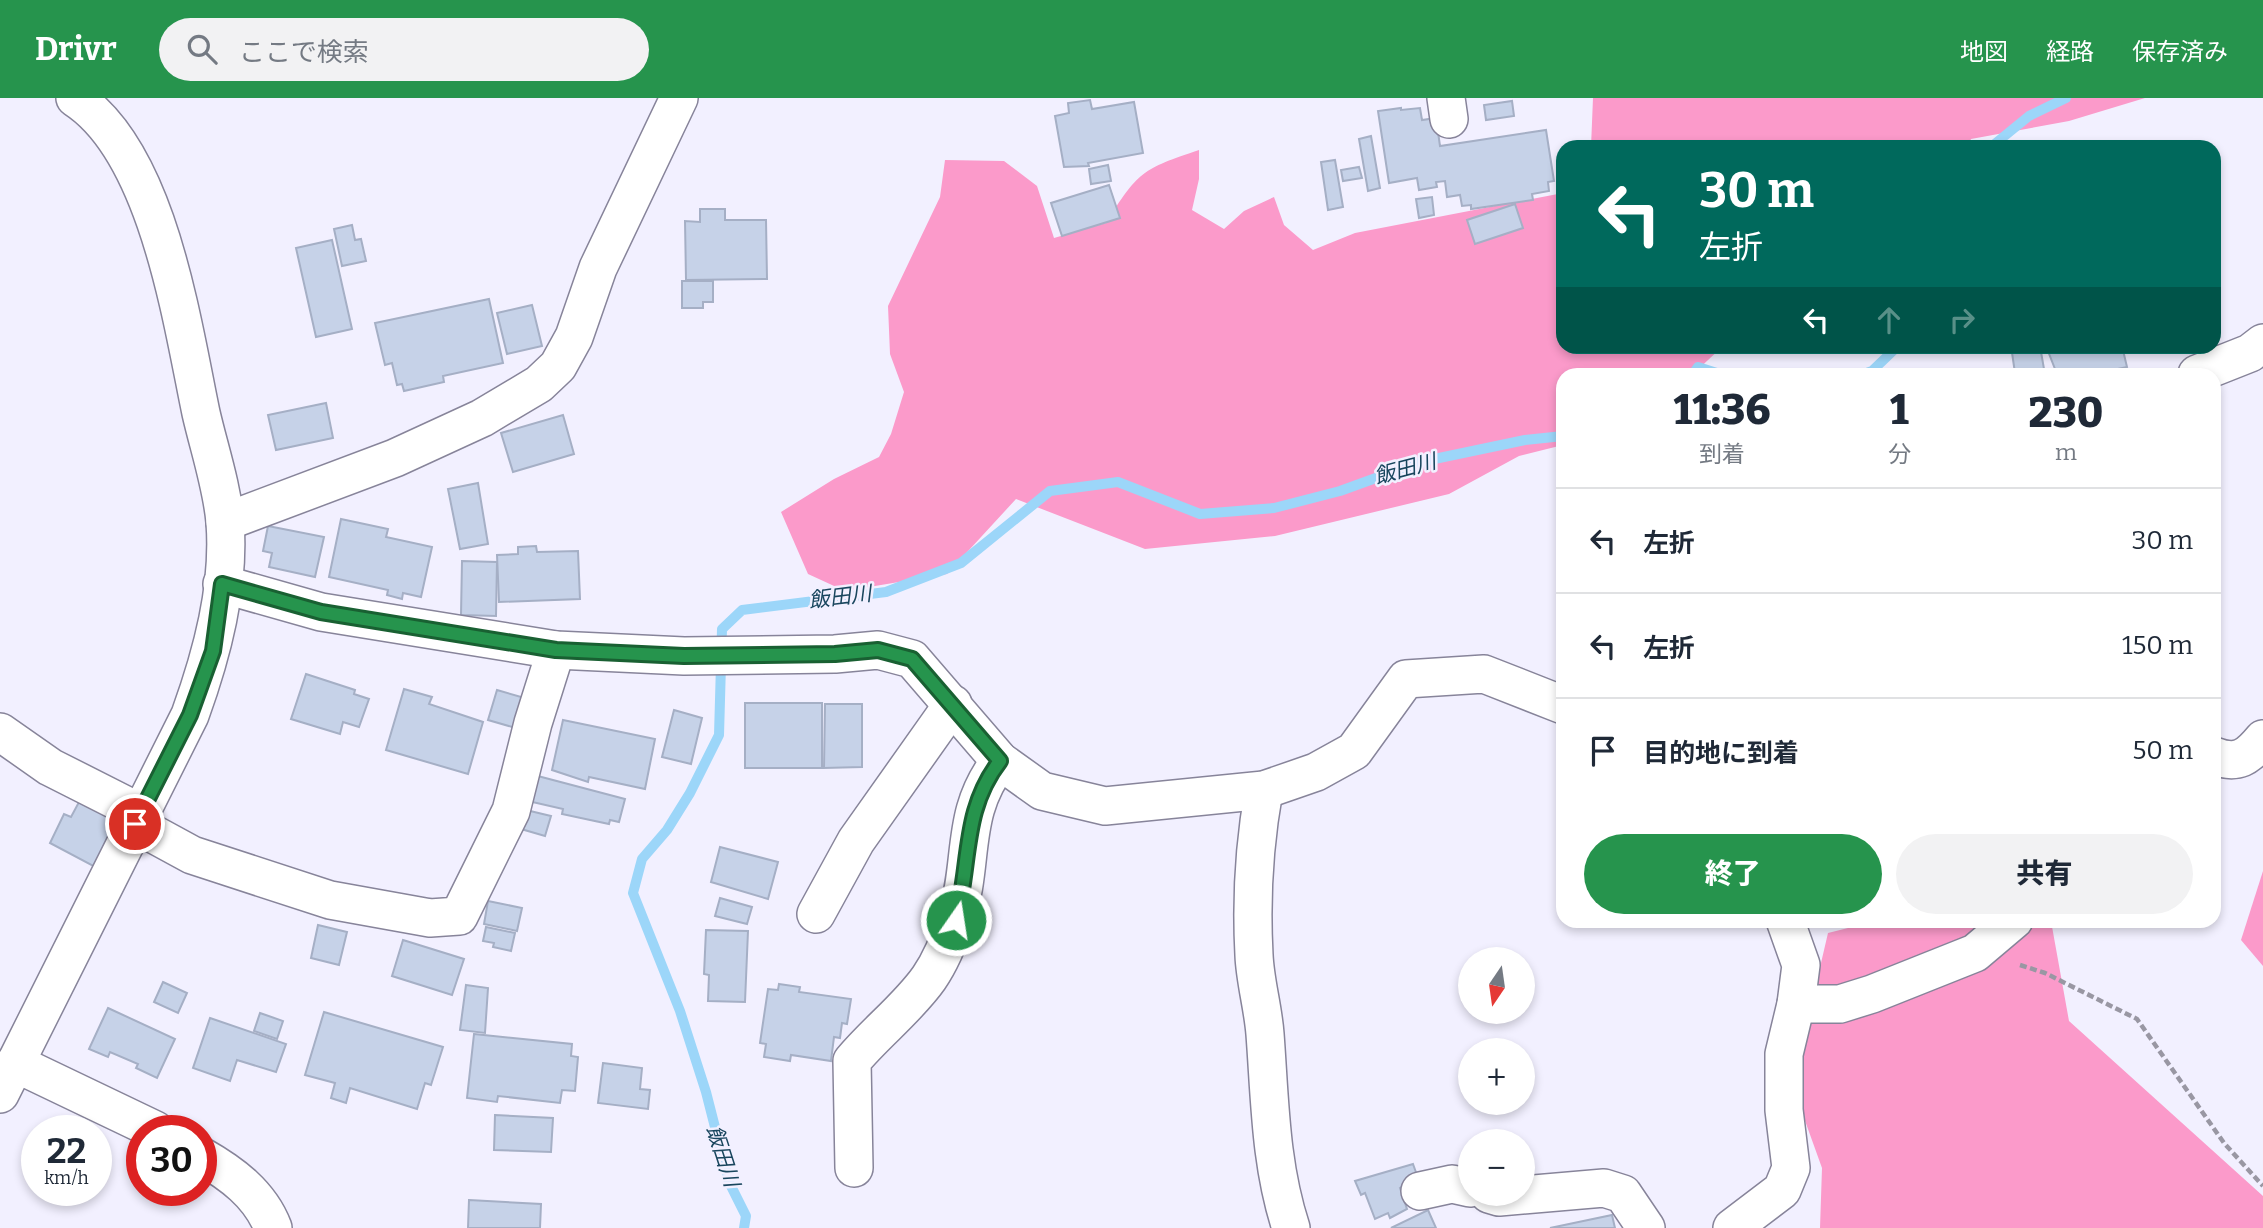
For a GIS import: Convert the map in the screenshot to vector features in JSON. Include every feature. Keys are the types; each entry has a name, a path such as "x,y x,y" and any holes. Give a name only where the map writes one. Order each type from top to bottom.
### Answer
{"street":[{"path":"75,98 86,105 111,135 157,219 225,522 222,584 213,651 190,715 7,1078 126,1120"},
{"path":"225,522 396,458 482,418 539,384 558,366 574,337 603,256 678,98"},
{"path":"2212,368 2250,353 2263,342"},
{"path":"222,584 321,612 556,650 684,656 835,654 878,650 912,659 1000,761 1042,791 1105,806 1264,790 1315,772 1354,751 1406,679 1484,674 1556,702"},
{"path":"0,732 50,767 137,818 192,855 330,900 430,918 459,916 511,811 533,723 556,650"},
{"path":"816,914 856,841 953,704"},
{"path":"2221,757 2238,761 2249,756 2263,739"},
{"path":"854,1168 852,1061 929,978 939,959 961,901 971,814 984,781 1000,761"},
{"path":"1264,790 1256,833 1254,957 1265,1029 1269,1126 1282,1200 1292,1228"},
{"path":"1732,1228 1782,1190 1791,1168 1784,1110 1784,1054 1796,1004 1801,965 1788,928"},
{"path":"1796,1004 1840,1004 1975,953 2005,928"},
{"path":"217,1165 234,1175 268,1215 273,1228"},
{"path":"1420,1191 1452,1184 1458,1185"},
{"path":"1535,1194 1604,1188 1623,1194 1646,1228"}],"path":[{"path":"1975,953 2045,972 2137,1019 2224,1143 2263,1186"}],"shaded area":[{"path":"1593,98 2145,98 2069,121 1971,140 1591,140"},
{"path":"1199,150 1199,179 1192,210 1224,229 1244,211 1274,197 1284,225 1313,250 1355,233 1556,194 1556,354 1714,354 1699,368 1556,368 1556,447 1519,456 1449,494 1275,536 1145,549 1016,499 947,574 845,591 808,574 781,512 834,479 879,457 891,434 904,392 890,354 888,306 940,197 945,160 1004,161 1037,186 1054,238 1106,223 1134,182 1165,162"},
{"path":"2263,871 2263,966 2241,940"},
{"path":"1848,928 2052,928 2069,1021 2263,1196 2263,1228 1820,1228 1822,1168 1799,1104 1804,1036 1828,933"}],"building":[{"path":"1090,100 1092,109 1134,102 1143,153 1088,163 1089,166 1064,167 1055,116 1069,113 1068,103"},
{"path":"1512,101 1514,116 1486,120 1484,105"},
{"path":"1420,108 1422,120 1436,118 1440,146 1546,130 1554,181 1548,182 1549,191 1532,194 1533,200 1471,209 1471,205 1462,206 1460,195 1447,197 1445,181 1436,182 1437,187 1419,190 1417,178 1389,183 1378,111"},
{"path":"1371,136 1380,188 1368,191 1359,139"},
{"path":"1335,160 1343,207 1328,210 1321,162"},
{"path":"1108,165 1111,181 1091,184 1089,169"},
{"path":"1359,167 1362,178 1343,181 1341,170"},
{"path":"1109,185 1120,218 1062,236 1051,203"},
{"path":"1432,197 1434,215 1419,218 1416,199"},
{"path":"1515,204 1523,228 1475,244 1467,220"},
{"path":"700,209 725,209 725,220 766,220 767,279 686,280 685,221 700,222"},
{"path":"352,225 355,240 361,239 366,261 342,266 334,229"},
{"path":"332,240 352,329 316,337 296,248"},
{"path":"682,281 713,281 713,302 703,302 703,308 682,308"},
{"path":"489,299 503,363 443,376 444,382 404,391 402,384 397,385 392,363 385,365 375,323"},
{"path":"532,305 542,346 507,354 497,313"},
{"path":"2012,354 2041,354 2044,368 2014,368"},
{"path":"2049,354 2124,354 2127,367 2122,368 2055,368"},
{"path":"326,403 333,438 276,450 268,415"},
{"path":"563,415 574,454 513,472 501,433"},
{"path":"478,483 488,544 460,549 448,489"},
{"path":"341,519 388,529 386,537 432,547 421,597 403,593 402,599 387,595 388,590 329,577"},
{"path":"268,526 324,537 315,577 269,567 272,553 263,551"},
{"path":"536,546 537,552 578,551 580,599 499,602 497,555 518,554 518,547"},
{"path":"462,561 497,562 496,616 461,615"},
{"path":"306,674 355,690 354,694 369,699 359,727 343,722 340,734 291,719"},
{"path":"404,689 432,697 429,704 483,722 468,774 386,750"},
{"path":"497,690 528,699 519,729 488,720"},
{"path":"745,703 822,703 822,768 745,768"},
{"path":"825,704 862,704 862,767 824,768"},
{"path":"674,710 702,718 691,764 662,757"},
{"path":"563,720 655,739 645,789 589,777 588,782 552,770"},
{"path":"534,775 625,799 619,822 610,820 609,824 562,814 563,809 528,801"},
{"path":"79,802 120,823 97,868 50,843 64,814 71,817"},
{"path":"526,810 551,816 545,836 521,829"},
{"path":"720,847 778,862 768,899 711,882"},
{"path":"720,898 752,907 747,924 715,916"},
{"path":"488,901 522,908 517,931 484,924"},
{"path":"318,925 347,932 339,965 311,958"},
{"path":"486,927 515,933 511,951 493,947 494,943 483,941"},
{"path":"706,930 748,931 745,1002 708,1001 709,975 704,974"},
{"path":"403,940 464,959 452,995 392,976"},
{"path":"163,982 187,993 178,1013 154,1002"},
{"path":"779,984 800,987 799,992 851,999 847,1024 842,1023 840,1038 834,1037 831,1061 791,1055 790,1061 764,1057 766,1044 760,1043 768,989 778,990"},
{"path":"466,985 488,988 485,1033 460,1030"},
{"path":"108,1008 175,1039 157,1078 136,1068 138,1064 110,1052 108,1057 89,1049"},
{"path":"324,1012 443,1047 431,1085 425,1083 417,1109 350,1088 346,1103 331,1098 335,1083 305,1075"},
{"path":"260,1013 283,1021 277,1039 254,1031"},
{"path":"210,1018 286,1044 276,1072 237,1060 230,1081 193,1068"},
{"path":"474,1034 572,1044 571,1056 578,1057 575,1091 562,1090 560,1103 498,1096 497,1102 467,1098"},
{"path":"603,1063 642,1068 640,1089 650,1090 648,1109 598,1103"},
{"path":"495,1115 553,1118 551,1152 494,1150"},
{"path":"1413,1164 1418,1178 1400,1188 1407,1209 1390,1218 1388,1213 1375,1219 1365,1193 1361,1195 1355,1181"},
{"path":"469,1200 541,1204 540,1228 468,1228"},
{"path":"1428,1210 1436,1228 1391,1228"},
{"path":"1612,1215 1615,1228 1550,1228"}],"waterway":[{"name":"飯田川","path":"2000,140 2029,116 2066,98"},
{"name":"飯田川","path":"1875,368 1890,354"},
{"name":"飯田川","path":"1697,368 1701,368"},
{"name":"飯田川","path":"744,1228 746,1216 729,1182 706,1092 680,1011 633,893 642,859 667,830 690,793 719,735 722,629 742,610 886,592 961,563 1050,491 1118,482 1200,514 1274,508 1340,491 1420,462 1525,440 1556,437"}],"route":[{"path":"135,824 190,715 213,651 222,584 321,612 556,650 684,656 835,654 878,650 912,659 1000,761 984,781 971,814 970,842 956,920"}]}
